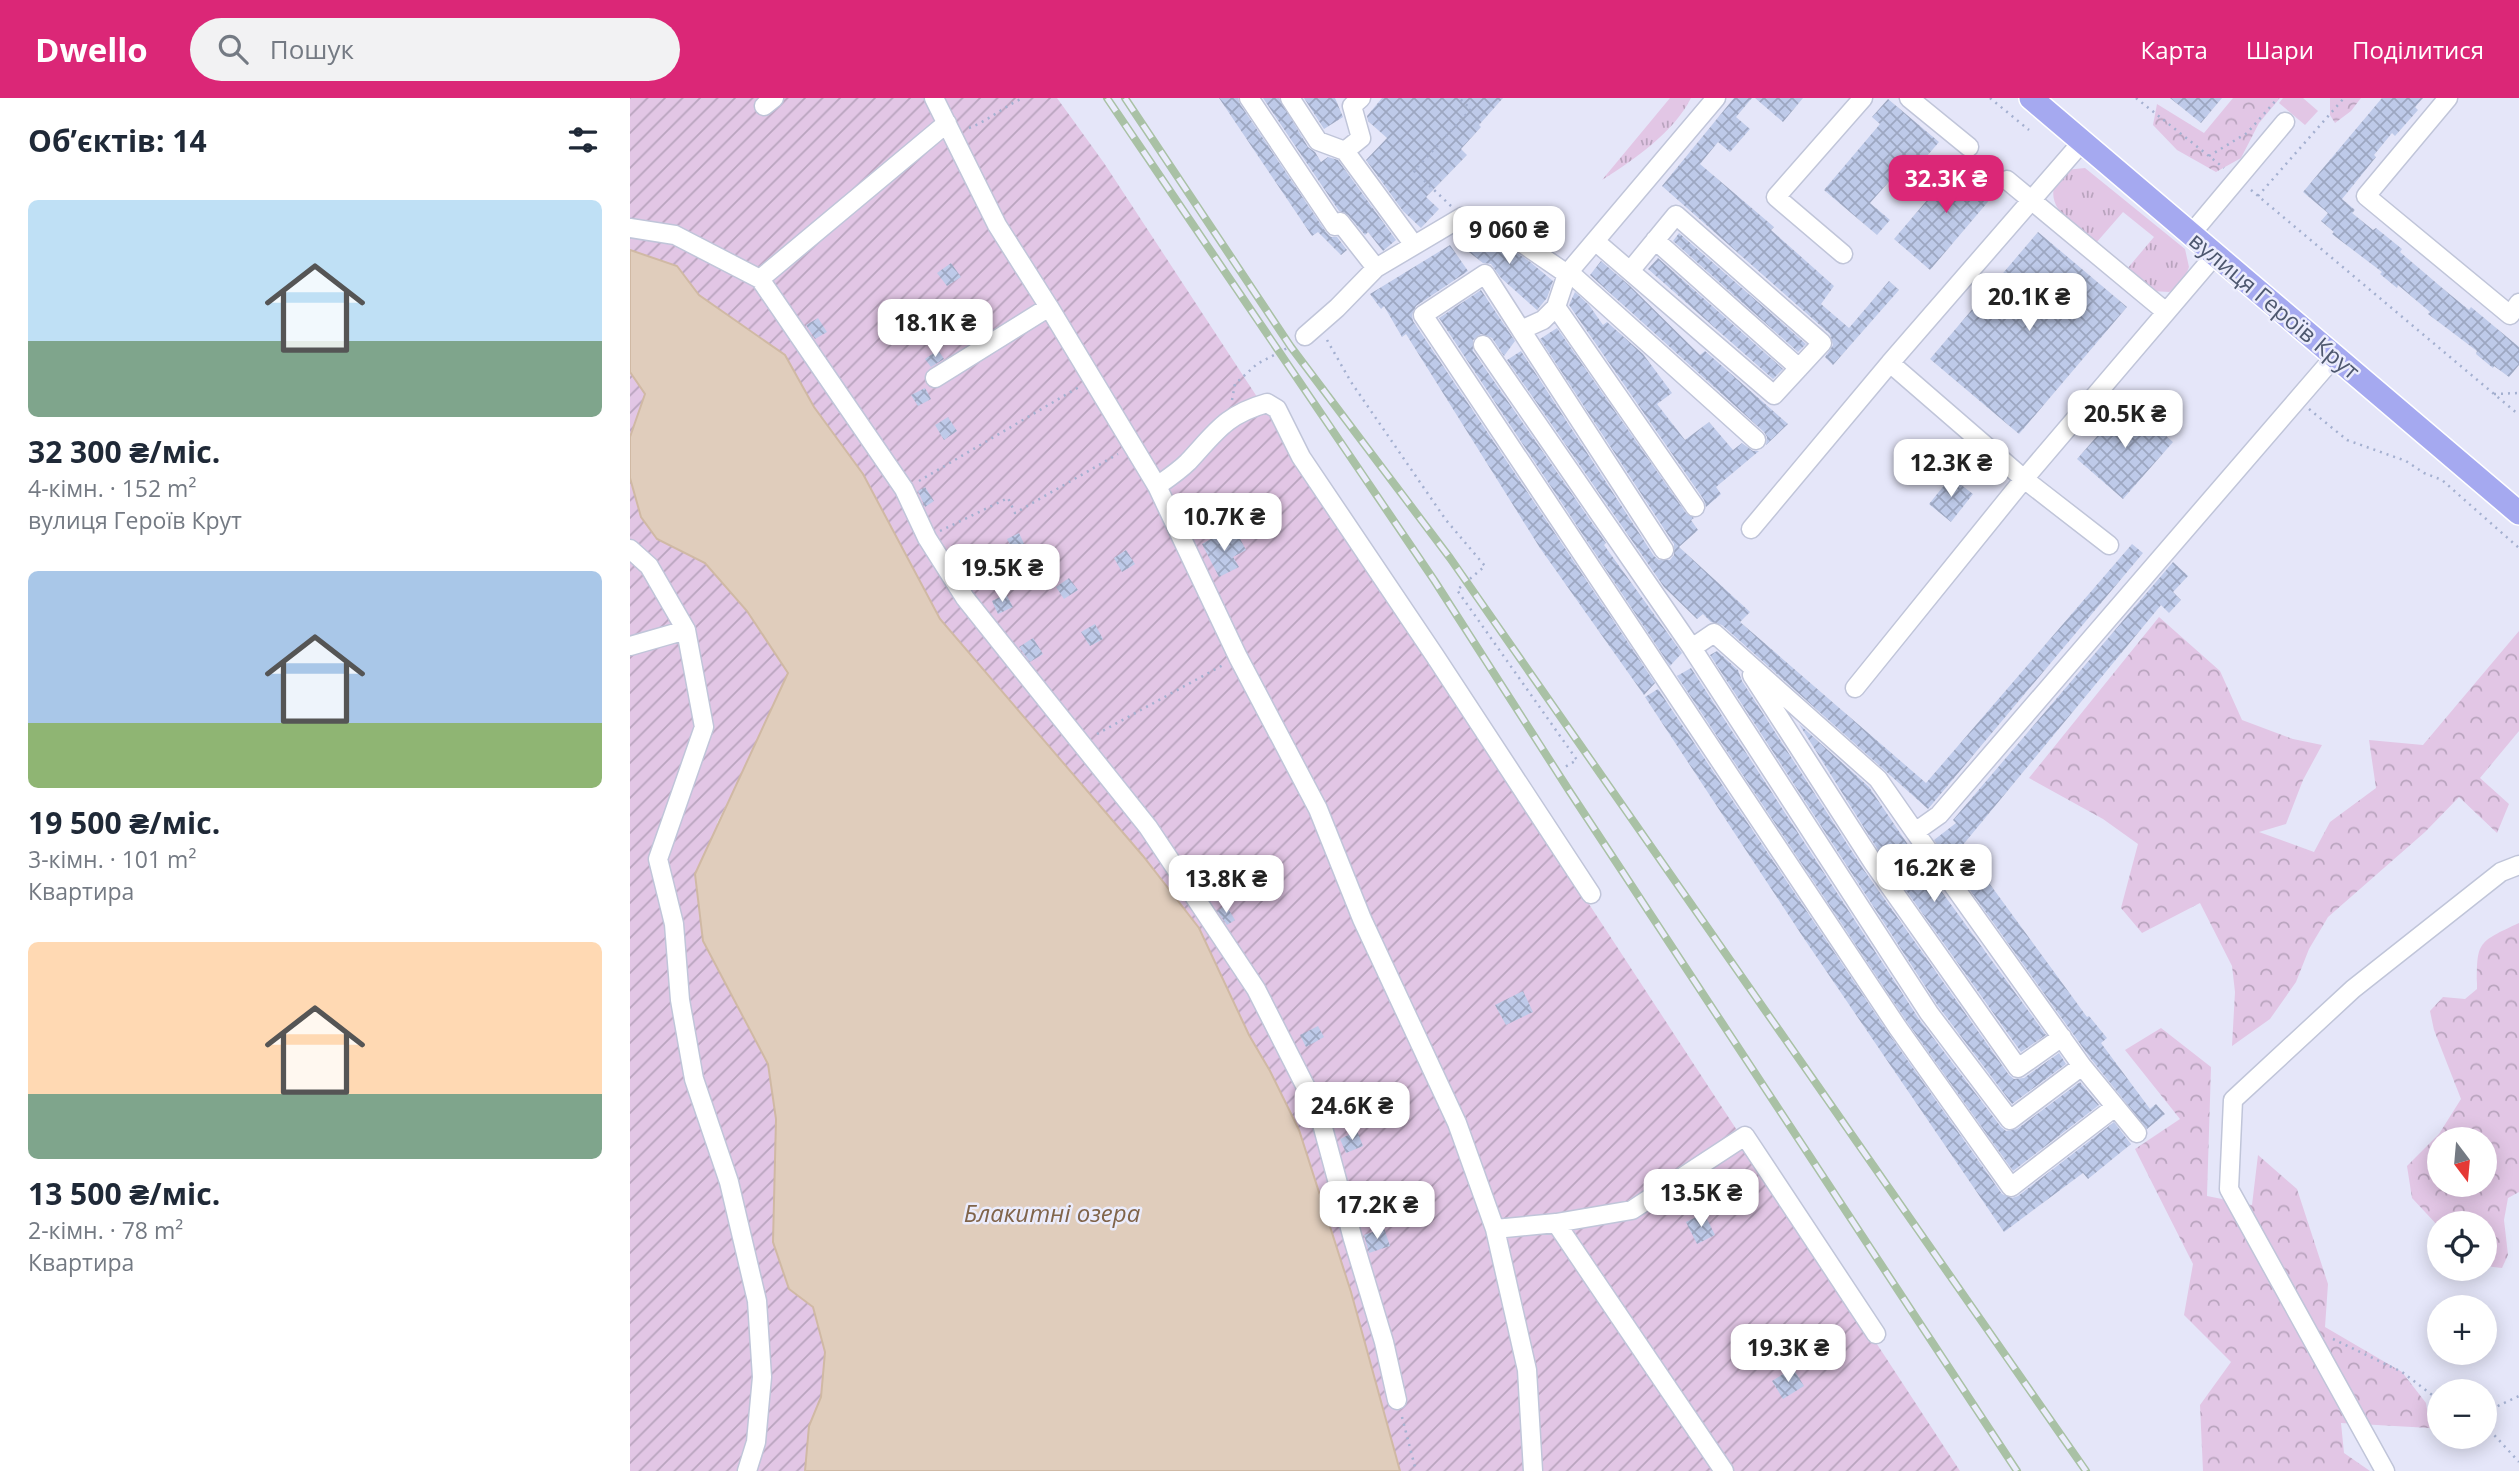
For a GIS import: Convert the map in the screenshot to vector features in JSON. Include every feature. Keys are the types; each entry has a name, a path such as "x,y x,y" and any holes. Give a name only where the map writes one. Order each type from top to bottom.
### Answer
{"main road":[{"name":"вулиця Героїв Крут","path":"2031,98 2519,513"}],"street":[{"path":"934,98 997,225 1157,486 1238,657 1318,809 1362,919 1457,1123 1494,1229 1527,1370 1533,1471"},
{"path":"1249,98 1335,226 1339,222 1376,268"},
{"path":"1290,98 1318,141 1345,152 1414,246"},
{"path":"1521,330 1543,320 1556,307 1568,273 1716,98"},
{"path":"1843,254 1776,197 1863,98"},
{"path":"1909,98 1969,147"},
{"path":"2448,98 2366,196 2510,315 2519,303"},
{"path":"1345,152 1361,138 1353,101"},
{"path":"2190,234 2285,122"},
{"path":"760,279 950,128"},
{"path":"1751,529 1890,363 2082,142"},
{"path":"2007,180 2166,313"},
{"path":"1595,241 1774,395 1822,343 1676,215 1630,271"},
{"path":"1311,330 1376,268 1462,217 1485,217 1568,273 1756,439"},
{"path":"630,228 675,235 760,279 904,489 927,537 965,598 1149,827 1256,989 1319,1113 1384,1342 1397,1400"},
{"path":"1655,240 1799,368"},
{"path":"1855,688 2024,479 2215,255"},
{"path":"1664,550 1485,274 1423,315 1898,1028 2011,1187 2115,1107"},
{"path":"935,378 1049,307"},
{"path":"1556,307 1695,507"},
{"path":"1483,345 1692,648 1929,1013 2010,1120 2082,1066"},
{"path":"1915,832 1939,814 2334,356"},
{"path":"1890,363 2024,479 2109,545"},
{"path":"1157,486 1185,465 1223,423 1248,408 1267,402 1277,409 1301,457 1591,894"},
{"path":"630,549 649,566 686,630 704,727 658,859 674,924 680,1000 694,1079 729,1182 757,1301 762,1377 757,1442 747,1471"},
{"path":"630,646 686,630"},
{"path":"1692,648 1714,633 1878,779 2082,1066 2137,1133"},
{"path":"1741,657 1874,864 2018,1068 2062,1037"},
{"path":"2385,1471 2229,1189 2233,1100 2353,989 2501,873 2519,865"},
{"path":"1494,1229 1556,1223 1632,1209 1745,1136 1876,1334"},
{"path":"1556,1223 1724,1471"}],"path":[{"path":"950,128 984,123 1001,108 1023,98"},
{"path":"1459,98 1471,109 1414,171 1462,217"},
{"path":"1990,98 2029,130"},
{"path":"2136,98 2258,196 2519,415"},
{"path":"2209,156 2248,132 2278,98"},
{"path":"2258,196 2344,98"},
{"path":"1311,330 1351,382 1447,520 1485,566 1457,590 1577,760 1565,767"},
{"path":"1223,423 1230,408 1235,384 1257,364 1291,347"},
{"path":"904,489 1093,379"},
{"path":"2494,394 2519,393"},
{"path":"2296,401 2347,440 2406,461 2424,473 2442,480 2519,548"},
{"path":"927,537 1007,498 1015,513 1132,445"},
{"path":"1082,743 1238,657"},
{"path":"2307,1327 2402,1372 2427,1391"},
{"path":"2497,1406 2519,1396"},
{"path":"1397,1400 1416,1471"},
{"path":"2497,1438 2519,1462"}],"green space":[{"path":"630,98 1057,98 1104,163 1960,1471 1400,1471 1351,1292 1299,1130 1249,1035 1199,928 1143,856 940,619 863,474 814,407 785,355 699,295 677,266 630,250"},
{"path":"1670,98 1691,98 1664,134 1602,180"},
{"path":"2233,98 2280,98 2259,123 2241,158 2216,172 2177,150 2153,125 2157,104 2204,133"},
{"path":"2283,98 2303,98 2318,111 2305,125 2279,103"},
{"path":"2330,98 2361,98 2351,111 2335,123 2330,115"},
{"path":"2085,168 2185,249 2189,267 2183,282 2169,292 2152,291 2127,269 2154,237 2123,212 2096,243 2059,211 2053,194 2057,180 2063,173"},
{"path":"630,372 645,394 630,437"},
{"path":"630,478 641,517 657,539 705,563 747,611 789,673 757,745 717,823 743,1018 768,1064 776,1119 773,1242 789,1289 813,1307 825,1352 821,1397 809,1426 805,1471 630,1471"},
{"path":"2159,617 2220,671 2242,720 2293,739 2322,745 2303,780 2286,824 2259,832 2314,852 2330,822 2376,788 2369,740 2423,745 2519,631 2519,731 2480,778 2509,804 2497,833 2459,797 2425,832 2328,917 2309,949 2296,982 2270,1019 2232,1046 2235,992 2232,966 2200,903 2142,933 2121,908 2138,844 2103,819 2029,778"},
{"path":"2519,923 2519,1192 2508,1198 2504,1220 2508,1255 2502,1268 2497,1267 2497,1211 2427,1211 2427,1214 2412,1198 2407,1166 2427,1146 2427,1197 2497,1197 2497,1127 2443,1127 2461,1099 2434,1030 2430,1011 2443,997 2465,999 2477,989 2479,953 2487,940"},
{"path":"2161,1028 2211,1067 2207,1196 2252,1205 2258,1155 2297,1189 2328,1284 2325,1327 2402,1372 2426,1403 2427,1428 2341,1423 2344,1453 2370,1471 2203,1471 2200,1405 2231,1362 2184,1315 2193,1264 2135,1149 2180,1119 2125,1050"}],"water":[{"name":"Блакитні озера","path":"630,250 677,266 699,295 785,355 814,407 863,474 940,619 1143,856 1199,928 1249,1035 1299,1130 1351,1292 1400,1471 805,1471 809,1426 821,1397 825,1352 813,1307 789,1289 773,1242 776,1119 768,1064 703,941 695,874 788,673 747,611 705,563 657,539 641,517 630,478 630,437 645,394 630,372"}],"building":[{"path":"1219,98 1238,98 1326,232 1331,237 1337,237 1347,250 1341,255 1318,232 1312,236"},
{"path":"1263,98 1279,98 1308,147 1321,162 1328,157 1338,160 1396,240 1383,251 1368,232 1365,235 1348,215 1339,211"},
{"path":"1304,98 1335,98 1343,117 1324,129"},
{"path":"1382,98 1503,98 1461,149 1467,155 1426,197 1439,209 1421,228 1403,211 1366,160 1387,138 1368,121 1367,116"},
{"path":"1734,98 1752,98 1736,117 1750,129 1730,152 1718,142 1700,164 1774,227 1771,230 1834,286 1821,304 1849,328 1889,281 1899,290 1833,365 1825,357 1833,345 1830,334 1662,186"},
{"path":"1755,98 1803,98 1783,122"},
{"path":"2170,98 2222,98 2201,123"},
{"path":"2382,98 2423,98 2415,107 2418,110 2395,136 2392,133 2342,199 2355,210 2352,213 2373,230 2376,228 2447,292 2469,310 2471,307 2519,347 2519,365 2509,377 2494,366 2493,368 2476,354 2477,351 2428,314 2430,312 2398,285 2397,288 2380,274 2382,272 2332,234 2334,232 2321,221 2328,213 2303,192"},
{"path":"1888,99 1939,142 1903,184 1894,176 1870,203 1890,220 1877,235 1824,190 1880,124 1872,117"},
{"path":"1962,159 1998,190 1930,270 1894,239"},
{"path":"1475,228 1480,228 1529,261 1553,281 1547,298 1537,310 1501,278 1491,264 1483,263 1456,242"},
{"path":"2038,232 2127,307 2019,434 1930,359"},
{"path":"1679,233 1806,344 1798,352 1673,241"},
{"path":"1450,245 1468,271 1416,306 1412,315 1413,321 1655,683 1644,695 1540,548 1406,334 1402,337 1384,306 1381,309 1370,294"},
{"path":"1658,258 1783,369 1773,379 1648,269"},
{"path":"1601,261 1700,355 1705,351 1788,424 1766,445 1767,437 1764,432 1590,275"},
{"path":"951,263 961,277 947,286 937,273"},
{"path":"1481,290 1515,341 1504,356 1492,338 1481,334 1473,340 1473,351 1606,543 1604,545 1682,653 1670,666 1439,318"},
{"path":"1575,292 1589,305 1603,325 1607,322 1643,354 1672,393 1657,404 1685,440 1709,422 1733,450 1742,443 1753,451 1759,451 1716,487 1721,494 1706,507 1704,500 1569,305"},
{"path":"818,318 827,332 815,339 806,325"},
{"path":"1557,328 1686,513 1694,518 1691,520 1698,530 1679,547 1750,612 1740,622 1926,783 2132,544 2143,553 1928,809 1722,625 1711,622 1703,614 1697,619 1664,587 1507,360 1521,351 1654,556 1659,560 1670,560 1674,555 1674,544 1540,339"},
{"path":"938,350 944,359 931,367 925,359"},
{"path":"925,388 931,399 918,406 911,395"},
{"path":"2127,402 2173,442 2123,499 2077,459"},
{"path":"948,417 957,431 944,440 935,425"},
{"path":"1951,477 1973,494 1951,522 1929,504"},
{"path":"925,487 934,501 925,507 918,491"},
{"path":"1019,533 1027,550 1016,556 1007,539"},
{"path":"1221,533 1225,541 1238,535 1246,550 1233,557 1239,567 1219,577 1202,544"},
{"path":"1126,550 1135,564 1122,572 1114,558"},
{"path":"2173,562 2188,576 2173,592 2181,600 2169,613 2161,605 1962,846 2087,1017 2089,1016 2107,1038 2101,1043 2150,1109 2156,1104 2165,1114 2147,1129 2091,1059 1934,840 1956,823 1953,820"},
{"path":"1069,578 1078,590 1064,599 1056,587"},
{"path":"1006,594 1013,607 998,614 992,601"},
{"path":"1095,624 1103,639 1090,646 1081,632"},
{"path":"1033,638 1043,654 1030,662 1019,647"},
{"path":"1717,651 1738,670 1742,681 1864,870 2009,1075 2014,1079 2024,1078 2059,1053 2066,1064 2012,1104 1938,1006 1710,655"},
{"path":"1691,668 1919,1019 2001,1127 2006,1131 2017,1129 2080,1082 2099,1105 2013,1171 1907,1022 1677,676"},
{"path":"1658,689 1889,1034 2002,1194 2012,1198 2018,1196 2114,1122 2131,1144 2088,1179 2083,1173 2004,1232 1803,937 1645,697"},
{"path":"1799,724 1869,787 2046,1035 2021,1052 1883,858"},
{"path":"1226,905 1235,920 1227,925 1217,911"},
{"path":"1523,991 1533,1012 1506,1025 1495,1005"},
{"path":"1318,1026 1324,1037 1306,1047 1300,1035"},
{"path":"1357,1131 1363,1146 1346,1153 1340,1139"},
{"path":"1704,1213 1715,1235 1697,1244 1686,1222"},
{"path":"1384,1228 1390,1246 1369,1253 1364,1235"},
{"path":"1793,1368 1804,1386 1783,1399 1772,1381"}],"railway":[{"path":"1107,98 1434,580 1570,792 2017,1471"},
{"path":"1125,98 1291,347 1450,558 2086,1471"}]}
